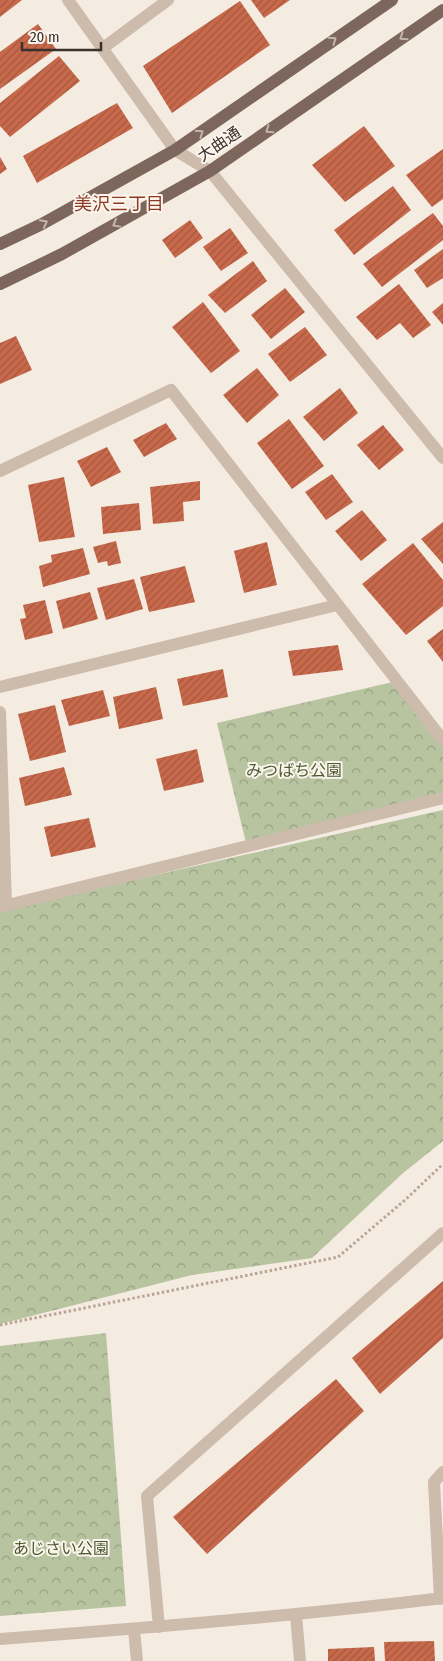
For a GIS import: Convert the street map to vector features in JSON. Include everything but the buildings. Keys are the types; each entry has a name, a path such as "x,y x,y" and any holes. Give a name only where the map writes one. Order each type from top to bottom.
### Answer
{"main road":[{"name":"大曲通","path":"0,244 42,224 175,150 392,0"},
{"name":"大曲通","path":"0,284 62,254 210,171 443,10"}],"street":[{"path":"68,0 175,150 210,171 443,458"},
{"path":"103,48 168,0"},
{"path":"0,471 171,390 443,740"},
{"path":"0,687 337,605"},
{"path":"0,712 3,906 443,798"},
{"path":"159,1627 147,1496 443,1233"},
{"path":"0,1639 296,1615 442,1598 434,1482 443,1472"},
{"path":"296,1615 300,1661"},
{"path":"134,1629 137,1661"}],"path":[{"path":"0,1325 338,1257 405,1200 443,1164"}],"green space":[{"name":"みつばち公園","path":"397,681 443,740 443,798 247,847 217,723"},
{"path":"443,810 443,1141 402,1174 312,1258 192,1275 0,1324 0,910"},
{"name":"あじさい公園","path":"106,1333 126,1606 0,1616 0,1346"}],"district":[{"name":"美沢三丁目","path":"119,204"}]}
